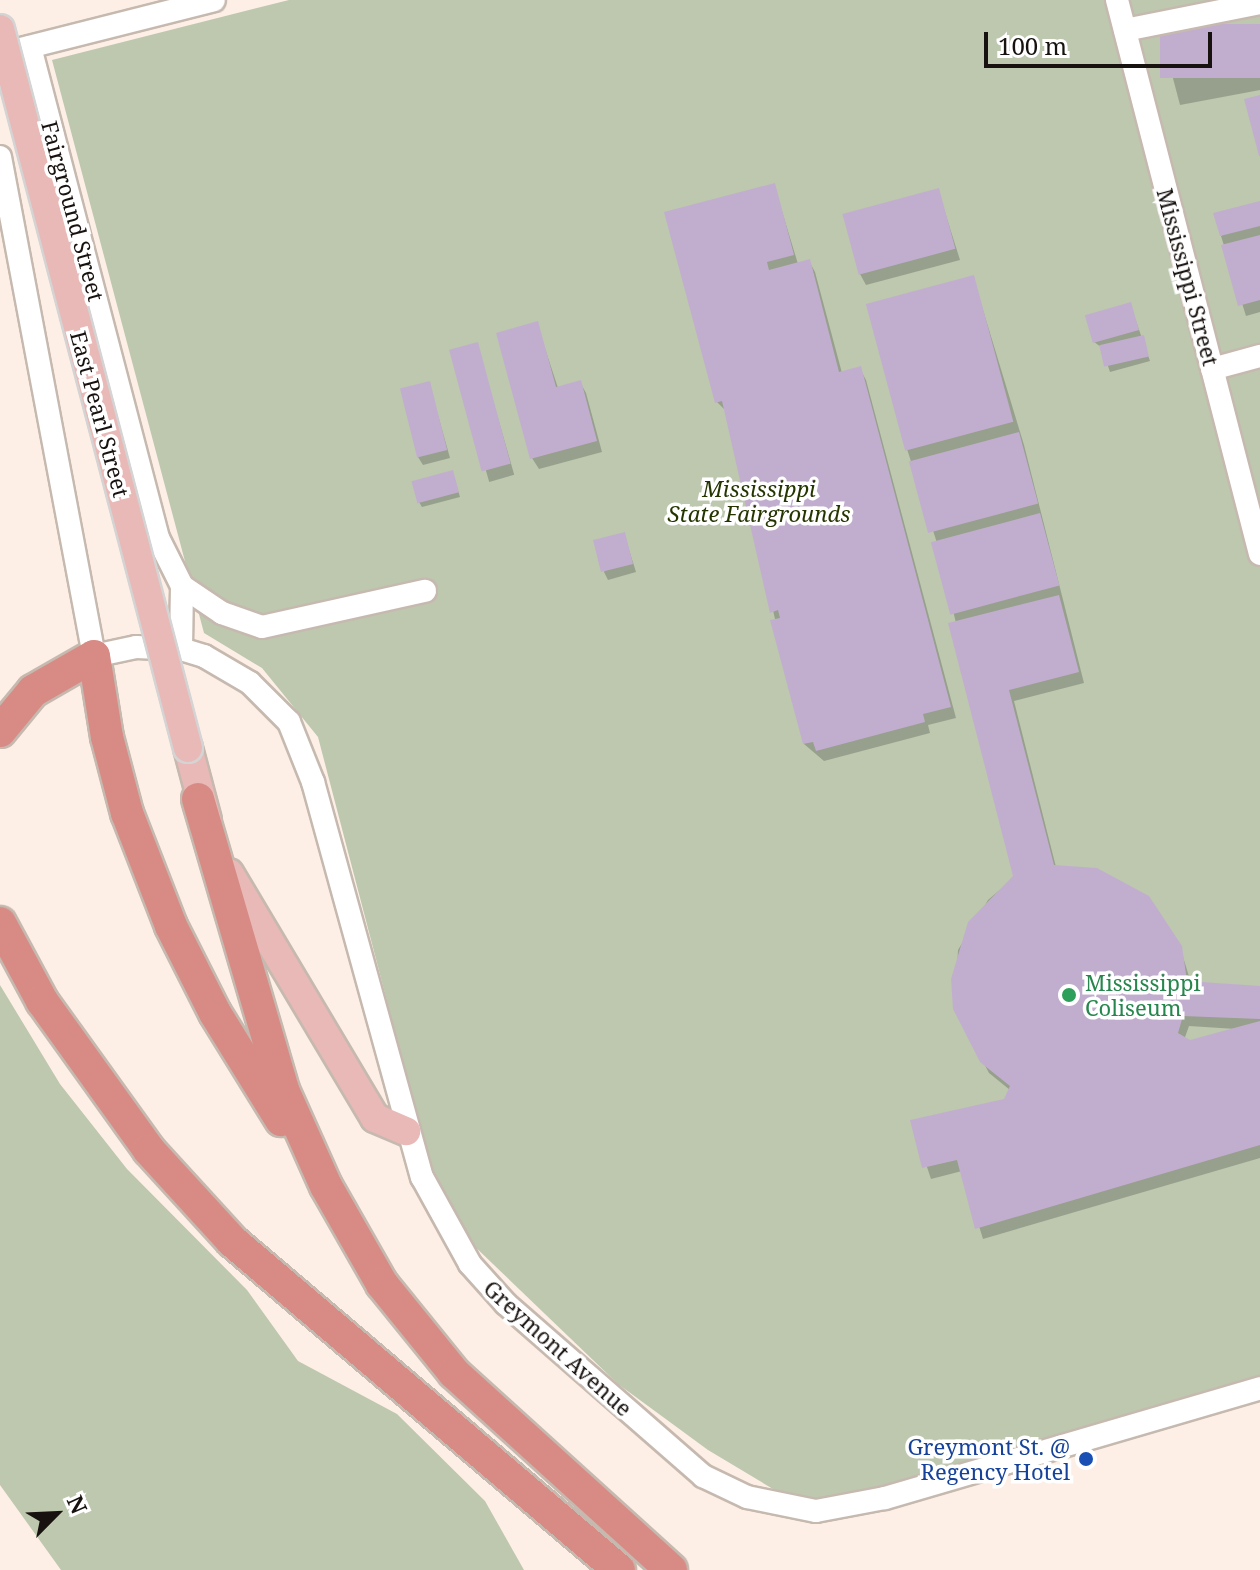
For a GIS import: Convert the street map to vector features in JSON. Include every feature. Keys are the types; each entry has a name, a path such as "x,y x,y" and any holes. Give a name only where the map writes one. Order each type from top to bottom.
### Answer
{"highway":[{"path":"0,731 33,691 94,656 107,737 127,813 171,926 237,1050 326,1186 382,1284 454,1373 671,1570"},
{"path":"198,799 278,1075 326,1186"},
{"path":"0,923 42,1001 149,1150 232,1241 619,1570"},
{"path":"625,1529 688,1570"}],"main road":[{"name":"East Pearl Street","path":"0,29 188,748 198,799 239,894 375,1118 406,1131"}],"street":[{"path":"0,54 214,0"},
{"name":"Mississippi Street","path":"1117,0 1260,554"},
{"path":"1125,30 1260,3"},
{"name":"Fairground Street","path":"30,47 158,538 182,586 222,613 262,627 425,591"},
{"path":"0,157 94,656"},
{"path":"1212,369 1260,356"},
{"path":"181,649 182,586"},
{"name":"Greymont Avenue","path":"94,656 136,647 181,649 250,683 289,722 302,746 406,1131 435,1208 486,1284 703,1476 747,1497 816,1511 852,1506 1260,1388"}],"green space":[{"name":"Mississippi State Fairgrounds","path":"289,0 1260,0 1260,1382 835,1502 783,1495 708,1450 618,1384 469,1241 429,1162 318,737 262,668 204,633 52,60"},
{"path":"0,985 60,1084 127,1169 247,1290 298,1361 397,1414 485,1501 524,1570 61,1570 0,1485"}],"building":[{"path":"1160,24 1260,24 1260,78 1160,78"},
{"path":"1260,95 1260,156 1259,156 1244,99"},
{"path":"775,183 794,255 767,262 769,270 810,259 839,372 861,366 951,707 923,714 925,722 816,751 813,742 803,744 770,620 780,618 778,610 770,613 722,401 715,403 664,212"},
{"path":"939,188 955,249 859,275 842,214"},
{"path":"1260,201 1260,226 1220,236 1213,213"},
{"path":"1260,235 1260,300 1238,306 1221,245"},
{"path":"974,275 1013,422 905,451 866,304"},
{"path":"1131,302 1139,330 1093,343 1085,315"},
{"path":"538,321 556,387 581,380 597,441 530,459 496,333"},
{"path":"1144,335 1149,356 1104,367 1099,345"},
{"path":"478,342 511,464 482,471 449,350"},
{"path":"430,381 447,450 417,457 400,388"},
{"path":"1019,432 1038,503 928,533 909,462"},
{"path":"453,470 459,492 417,503 411,481"},
{"path":"1040,513 1059,585 950,615 931,542"},
{"path":"625,532 633,564 601,572 593,540"},
{"path":"1059,595 1079,672 1009,690 1054,865 1097,868 1149,896 1182,946 1187,981 1260,986 1260,1019 1183,1016 1178,1033 1190,1040 1260,1021 1260,1145 975,1229 957,1160 922,1168 910,1120 1004,1099 1010,1086 980,1062 953,1009 951,979 968,922 1013,876 948,623"}],"place":[{"name":"Mississippi Coliseum","path":"1069,995"},
{"name":"Greymont St. @ Regency Hotel","path":"1086,1459"}]}
